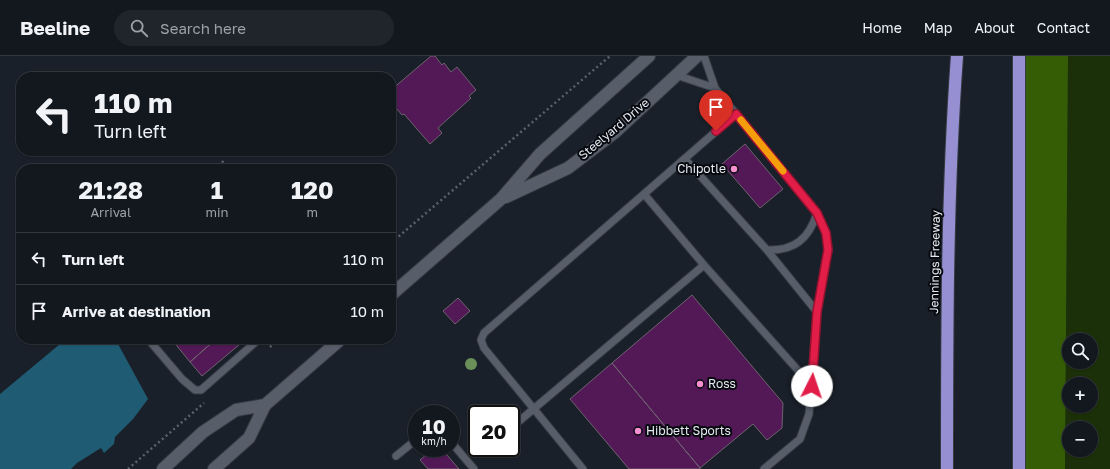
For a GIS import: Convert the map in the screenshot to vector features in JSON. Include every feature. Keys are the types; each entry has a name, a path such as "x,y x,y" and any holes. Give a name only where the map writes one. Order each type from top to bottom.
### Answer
{"highway":[{"path":"952,56 952,117"},
{"name":"Jennings Freeway","path":"946,469 952,117 957,56"},
{"path":"1019,56 1019,469"}],"street":[{"name":"Steelyard Drive","path":"396,291 501,199 540,154 649,56"},
{"name":"Steelyard Drive","path":"501,199 568,168 614,133 697,56"},
{"path":"214,469 249,438 265,405 334,344"},
{"path":"163,469 203,432 236,410 265,405"}],"lane":[{"path":"704,56 715,88 817,213 826,233 828,250 817,312 810,414 800,439 764,469"},
{"path":"676,75 715,88"},
{"path":"583,469 484,348 482,340 484,333 736,114"},
{"path":"685,159 767,250 817,312"},
{"path":"644,194 704,265 812,386"},
{"path":"767,250 790,248 806,236 814,225 817,213"},
{"path":"520,421 704,265"},
{"path":"152,344 182,380 195,390 201,390 253,344"},
{"path":"396,456 408,446"},
{"path":"460,453 474,469"}],"path":[{"path":"396,239 610,56"}],"green space":[{"path":"1019,56 1068,56 1066,333 1062,333 1062,369 1066,369 1066,377 1062,377 1062,413 1065,413 1065,421 1062,421 1062,457 1065,457 1065,469 1019,469"},
{"path":"1068,56 1110,56 1110,469 1065,469 1065,457 1098,457 1098,421 1065,421 1065,413 1098,413 1098,377 1066,377 1066,369 1098,369 1098,333 1066,333"}],"water":[{"path":"60,344 118,344 148,399 133,419 115,437 114,444 104,453 101,448 77,463 71,469 0,469 0,394"}],"building":[{"path":"431,56 435,56 442,65 444,63 451,72 457,67 476,90 469,96 471,98 438,128 442,133 430,144 404,114 402,115 396,108 396,86"},
{"path":"745,144 783,189 760,208 722,164"},
{"path":"692,295 783,403 782,428 767,440 753,424 700,468 612,363"},
{"path":"458,298 470,311 455,324 443,311"},
{"path":"175,344 210,344 190,362"},
{"path":"210,344 240,344 202,376 190,362"},
{"path":"612,363 700,469 629,469 570,399"},
{"path":"424,457 449,457 459,469 428,469 420,460"}],"slow traffic":[{"path":"741,120 783,171"}],"place":[{"name":"Chipotle","path":"734,169"},
{"name":"Ross","path":"700,384"},
{"name":"Hibbett Sports","path":"638,431"}],"route":[{"path":"716,131 736,114 817,213 826,233 828,250 817,312 812,386"}]}
